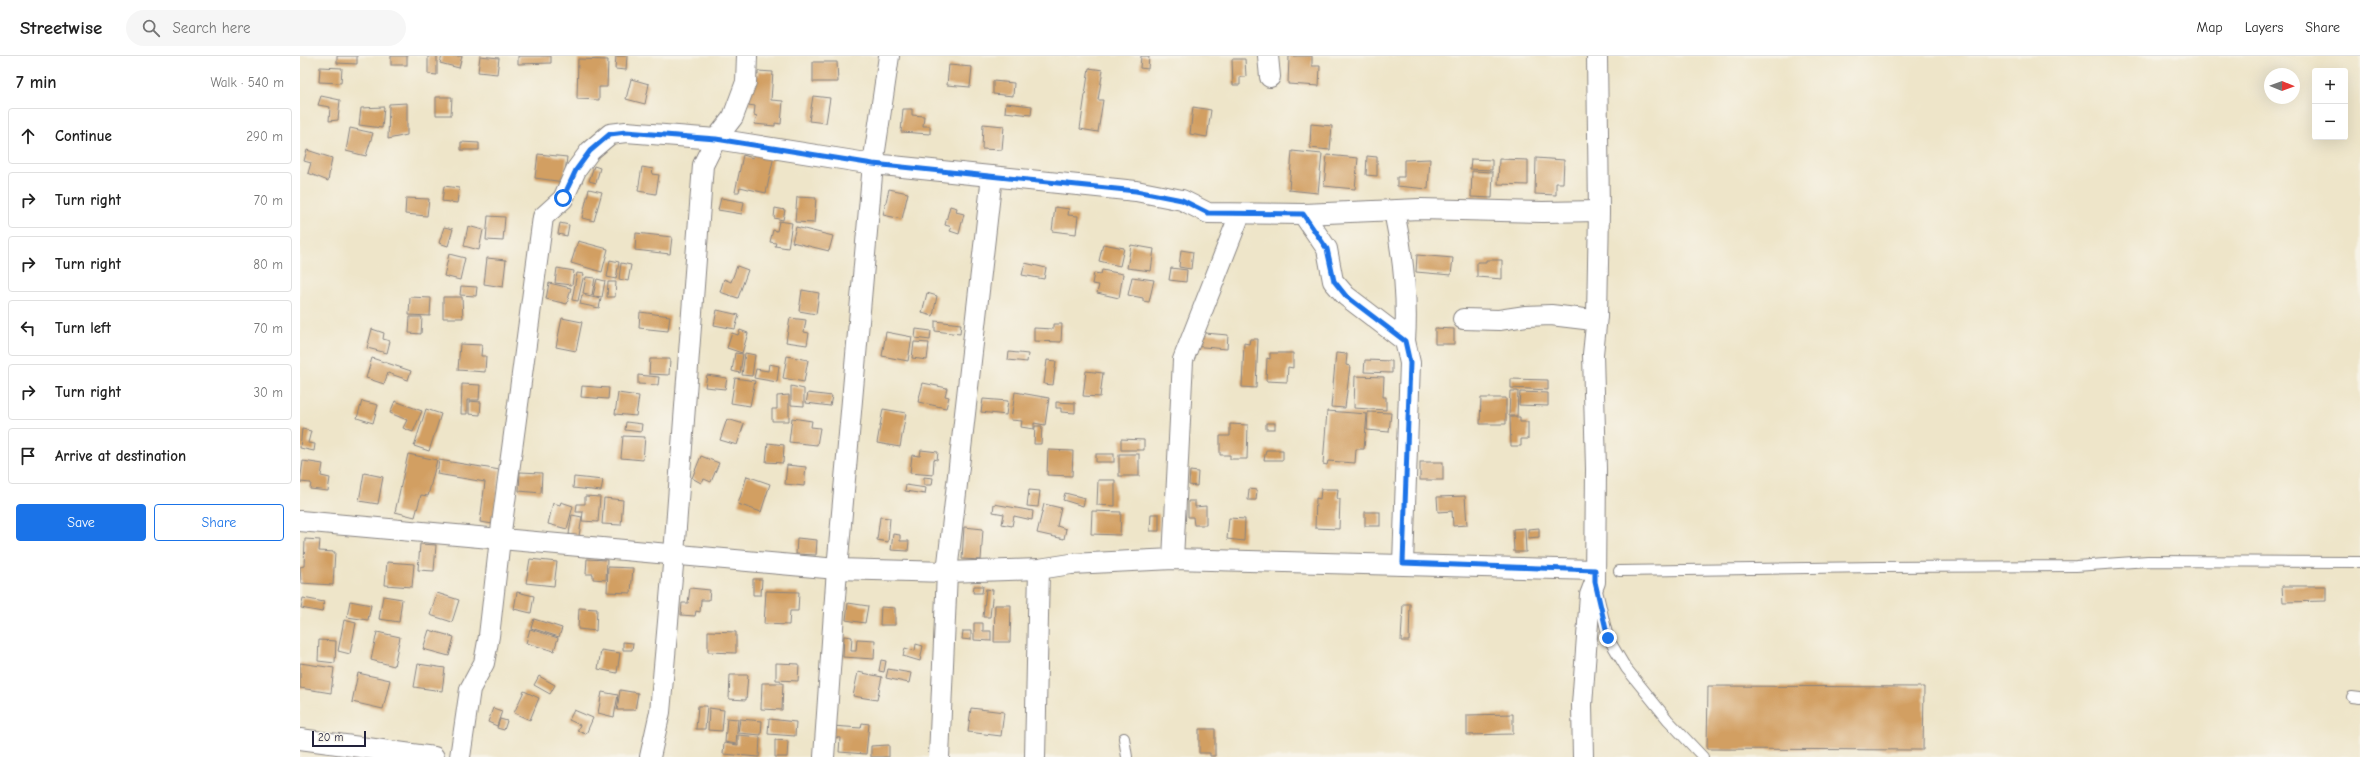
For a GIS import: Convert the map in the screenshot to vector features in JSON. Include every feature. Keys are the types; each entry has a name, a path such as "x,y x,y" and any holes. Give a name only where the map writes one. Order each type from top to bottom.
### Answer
{"street":[{"path":"650,757 660,712 674,554 700,188 703,165 716,139 733,117 746,82 747,56"},
{"path":"824,757 837,569 873,164 889,56"},
{"path":"1268,56 1270,77"},
{"path":"1583,757 1582,706 1590,595 1595,576 1596,469 1593,354 1597,316 1599,211 1597,56"},
{"path":"460,757 470,689 484,663 489,636 500,539 543,217 563,198 576,170 590,151 610,134 626,132 716,139 873,164 1136,191 1182,200 1208,213 1303,214 1454,208 1543,212 1599,211"},
{"path":"939,757 947,572 992,176"},
{"path":"1394,211 1401,242 1407,311 1405,341 1410,363 1403,563"},
{"path":"1173,559 1183,360 1240,214"},
{"path":"1303,214 1327,249 1334,281 1346,296 1405,341"},
{"path":"1463,319 1499,320 1526,316 1551,315 1592,320 1597,316"},
{"path":"300,521 837,569 947,572 1039,569 1071,564 1173,559 1403,563 1595,576"},
{"path":"1035,757 1039,569"},
{"path":"300,739 434,757"}],"lane":[{"path":"1619,571 2076,566 2148,561 2360,562"},
{"path":"1595,576 1608,638 1619,656 1668,720 1703,757"},
{"path":"1124,738 1127,757"}],"building":[{"path":"337,56 357,56 357,64 337,63"},
{"path":"391,56 407,56 407,65 391,65"},
{"path":"428,56 437,56 437,75 428,74"},
{"path":"442,56 462,56 459,68 440,63"},
{"path":"480,56 499,58 497,74 478,72"},
{"path":"518,56 551,56 551,63 518,64"},
{"path":"616,56 627,56 626,70 615,69"},
{"path":"1141,56 1149,56 1148,69 1140,68"},
{"path":"1289,56 1312,56 1312,66 1320,66 1319,86 1288,84"},
{"path":"578,59 608,60 607,87 599,87 599,100 577,99"},
{"path":"1232,59 1245,59 1246,77 1240,77 1240,85 1233,85"},
{"path":"813,62 837,62 838,82 813,82"},
{"path":"949,65 972,67 970,87 947,85"},
{"path":"320,67 342,68 341,83 319,82"},
{"path":"1089,68 1103,70 1098,100 1103,100 1098,132 1080,129"},
{"path":"758,71 773,72 771,100 783,101 781,124 775,123 775,126 754,124 757,116 754,115 755,106 748,105 751,74 758,75"},
{"path":"631,79 649,84 645,104 626,99"},
{"path":"993,81 1014,83 1013,96 993,94"},
{"path":"321,96 340,100 338,120 329,121 330,107 318,105"},
{"path":"813,96 830,98 826,123 809,121"},
{"path":"436,97 452,97 451,115 436,115"},
{"path":"407,103 407,135 388,139 389,104"},
{"path":"1006,103 1032,106 1031,115 1005,112"},
{"path":"384,107 382,128 359,125 361,108"},
{"path":"1193,107 1211,110 1207,137 1190,134"},
{"path":"903,109 912,109 912,115 924,116 923,126 930,126 930,134 901,132"},
{"path":"983,124 1004,126 1002,150 982,149"},
{"path":"1311,124 1332,126 1330,150 1310,148"},
{"path":"350,128 373,133 366,156 346,151"},
{"path":"461,142 479,143 479,150 461,150"},
{"path":"307,150 332,158 328,181 308,173 311,163 304,161"},
{"path":"755,151 774,156 766,193 740,187 739,192 735,192 743,155 753,158"},
{"path":"1292,151 1322,154 1318,193 1289,190"},
{"path":"538,154 567,157 564,182 535,178"},
{"path":"1327,155 1358,158 1355,189 1324,186"},
{"path":"1367,156 1377,157 1377,176 1366,175"},
{"path":"1536,158 1564,160 1563,183 1556,183 1556,195 1535,194"},
{"path":"1430,159 1428,189 1397,186 1397,177 1404,177 1404,160"},
{"path":"1471,159 1492,160 1492,170 1470,169"},
{"path":"1499,159 1528,160 1528,185 1498,184"},
{"path":"594,166 600,168 596,183 589,181"},
{"path":"642,167 653,169 652,174 659,175 656,194 638,191"},
{"path":"1472,171 1493,172 1492,198 1471,197"},
{"path":"444,186 459,188 457,203 442,201"},
{"path":"589,189 602,192 594,221 582,218"},
{"path":"889,189 908,193 902,219 883,215"},
{"path":"797,197 816,198 814,223 795,222"},
{"path":"406,198 429,199 427,216 405,214"},
{"path":"721,198 744,202 742,214 718,210"},
{"path":"950,206 957,208 956,212 964,214 959,234 950,231 952,227 945,225"},
{"path":"1055,207 1069,209 1068,215 1078,216 1076,234 1052,231"},
{"path":"775,208 785,210 783,220 774,218"},
{"path":"488,216 505,217 503,241 486,240"},
{"path":"779,221 792,223 788,248 775,246 776,243 770,242 773,230 777,231"},
{"path":"560,223 569,225 567,236 558,234"},
{"path":"468,226 483,230 479,250 464,246"},
{"path":"444,227 453,229 448,246 439,243"},
{"path":"796,227 833,236 829,251 792,242"},
{"path":"636,233 672,237 670,254 635,250"},
{"path":"578,241 608,249 602,272 571,263"},
{"path":"1103,244 1124,248 1120,266 1099,261"},
{"path":"1131,245 1154,249 1151,271 1127,268"},
{"path":"1181,250 1193,252 1191,269 1179,267"},
{"path":"449,254 465,258 460,280 444,276"},
{"path":"1417,255 1453,258 1451,275 1416,272"},
{"path":"487,258 506,260 503,287 484,284"},
{"path":"610,260 619,262 616,279 607,277"},
{"path":"1486,260 1502,260 1502,279 1477,277 1477,262 1486,262"},
{"path":"621,263 631,265 628,281 619,279"},
{"path":"1025,263 1046,268 1044,279 1022,275"},
{"path":"737,266 748,270 738,298 720,292 724,279 731,282"},
{"path":"557,268 574,271 572,285 555,283"},
{"path":"1171,268 1187,270 1186,282 1169,280"},
{"path":"1102,270 1123,274 1119,298 1097,293 1099,285 1092,284 1094,273 1101,274"},
{"path":"577,273 584,274 578,301 572,300"},
{"path":"586,277 595,278 592,295 583,293"},
{"path":"1132,277 1154,280 1149,302 1143,301 1143,298 1128,295"},
{"path":"597,279 605,281 602,297 593,296"},
{"path":"608,282 616,282 615,297 607,297"},
{"path":"549,283 571,288 567,304 546,299"},
{"path":"461,286 477,287 476,296 460,295"},
{"path":"802,290 819,293 816,314 799,311"},
{"path":"927,293 937,296 933,316 922,313"},
{"path":"582,295 601,299 599,308 580,304"},
{"path":"410,297 431,298 430,316 409,315"},
{"path":"443,297 462,297 463,318 443,318"},
{"path":"717,310 739,315 735,329 714,325"},
{"path":"640,312 670,316 668,331 639,328"},
{"path":"410,317 422,317 421,334 409,333"},
{"path":"562,318 582,322 576,351 556,347"},
{"path":"790,318 806,320 804,332 809,333 807,345 786,342"},
{"path":"935,321 961,324 960,334 935,331"},
{"path":"1053,324 1062,324 1061,342 1034,341 1034,328 1053,329"},
{"path":"1435,328 1454,329 1454,344 1435,344"},
{"path":"372,329 384,333 383,339 390,341 387,353 367,348"},
{"path":"916,329 931,331 930,340 915,338"},
{"path":"740,330 748,333 742,353 727,348 732,333 738,335"},
{"path":"886,332 912,337 908,361 882,356"},
{"path":"1193,332 1228,335 1227,349 1192,346"},
{"path":"1250,339 1258,339 1256,388 1242,387 1244,343 1249,344"},
{"path":"914,342 929,343 927,360 912,358"},
{"path":"460,344 482,345 481,356 486,356 485,372 458,370"},
{"path":"1009,352 1028,354 1027,362 1008,360"},
{"path":"735,353 743,354 740,373 732,371"},
{"path":"745,353 755,355 752,376 742,375"},
{"path":"1270,353 1293,353 1293,368 1288,367 1287,382 1266,381 1267,358 1270,359"},
{"path":"1336,353 1347,354 1346,365 1350,366 1345,408 1331,407"},
{"path":"787,356 808,360 804,382 783,378"},
{"path":"372,358 411,371 408,380 388,373 384,384 366,378"},
{"path":"650,359 670,359 669,375 649,374"},
{"path":"1047,360 1056,361 1053,385 1044,384"},
{"path":"1365,360 1392,361 1392,373 1364,372"},
{"path":"769,364 779,366 777,382 754,378 756,369 768,371"},
{"path":"1086,371 1103,373 1100,397 1083,396"},
{"path":"638,375 659,377 658,385 638,384"},
{"path":"707,375 727,378 725,389 705,387"},
{"path":"1355,376 1384,377 1383,397 1386,397 1386,410 1354,408"},
{"path":"735,378 755,381 750,406 731,403"},
{"path":"1511,379 1548,380 1548,390 1511,388"},
{"path":"923,383 947,388 945,396 949,397 946,408 918,402"},
{"path":"462,384 480,385 479,400 467,400 467,414 461,414"},
{"path":"582,386 609,388 608,399 581,397"},
{"path":"791,386 804,389 804,406 791,405"},
{"path":"1510,391 1518,391 1517,416 1509,416"},
{"path":"1015,392 1049,398 1045,425 1034,423 1034,429 1021,427 1022,421 1011,420"},
{"path":"1520,392 1548,393 1548,406 1519,405"},
{"path":"618,393 639,396 636,416 615,414"},
{"path":"808,393 832,396 830,406 806,403"},
{"path":"789,395 789,421 772,421 772,409 777,409 777,396"},
{"path":"1481,398 1506,398 1506,424 1480,424"},
{"path":"983,399 1008,401 1006,415 981,412"},
{"path":"362,401 378,405 373,423 357,418"},
{"path":"395,401 422,411 413,432 403,428 407,420 390,413"},
{"path":"469,401 481,402 480,415 469,414"},
{"path":"1056,402 1075,403 1075,413 1061,412 1061,408 1056,408"},
{"path":"426,409 441,414 429,451 414,446"},
{"path":"883,409 906,413 900,447 877,443"},
{"path":"1327,411 1367,414 1364,449 1356,449 1355,463 1328,461 1327,465 1323,464"},
{"path":"1368,412 1391,413 1389,432 1367,430"},
{"path":"1510,417 1520,417 1520,422 1528,422 1528,439 1521,439 1521,446 1511,446"},
{"path":"792,418 812,421 811,427 820,428 817,445 789,442"},
{"path":"727,419 744,424 737,445 720,440"},
{"path":"626,422 642,424 641,432 625,430"},
{"path":"1266,423 1275,423 1275,429 1266,429"},
{"path":"1230,424 1248,425 1247,459 1230,459 1230,455 1220,455 1220,436 1230,436"},
{"path":"1035,426 1042,426 1041,444 1034,444"},
{"path":"302,429 311,431 308,443 315,444 314,451 300,448"},
{"path":"623,436 645,437 643,460 621,458"},
{"path":"1121,439 1144,440 1144,450 1121,450"},
{"path":"768,443 784,445 783,463 766,462"},
{"path":"921,450 938,452 937,460 934,459 933,475 910,473 912,455 920,456"},
{"path":"1048,450 1073,451 1072,476 1047,475"},
{"path":"1266,450 1283,450 1283,460 1264,460"},
{"path":"408,454 437,460 428,496 421,495 415,517 395,512"},
{"path":"1096,454 1114,454 1114,462 1096,462"},
{"path":"1119,454 1139,454 1139,476 1119,476"},
{"path":"701,456 719,463 711,482 704,479 701,483 692,478"},
{"path":"439,460 500,470 493,524 480,522 485,482 437,474"},
{"path":"303,461 323,464 321,476 330,478 328,491 310,489 311,483 300,482"},
{"path":"1420,462 1443,462 1443,480 1420,480"},
{"path":"787,465 806,467 804,486 785,484"},
{"path":"1190,471 1198,472 1197,486 1189,485"},
{"path":"520,472 542,473 541,493 519,491"},
{"path":"364,473 383,477 378,504 359,501"},
{"path":"747,476 770,484 761,512 738,504"},
{"path":"574,477 603,480 601,491 573,488"},
{"path":"924,477 933,478 932,485 924,485"},
{"path":"1098,480 1115,480 1115,506 1097,505"},
{"path":"906,485 926,488 925,494 905,491"},
{"path":"1249,489 1257,490 1256,500 1248,500"},
{"path":"1321,489 1338,489 1337,499 1340,499 1339,529 1315,528 1316,498 1320,499"},
{"path":"1029,490 1040,491 1038,507 1027,506"},
{"path":"1065,493 1085,498 1083,506 1063,500"},
{"path":"585,496 600,497 598,522 582,521 583,512 576,512 577,504 585,504"},
{"path":"1465,496 1467,525 1453,526 1452,511 1438,512 1437,497"},
{"path":"604,498 623,500 621,525 602,524"},
{"path":"1188,501 1195,501 1195,507 1206,506 1206,525 1194,525 1193,517 1188,517"},
{"path":"561,502 573,506 567,529 548,524 553,503 560,505"},
{"path":"994,504 1033,511 1032,520 1014,516 1012,526 1002,524 1004,514 993,512"},
{"path":"1044,504 1061,508 1057,526 1066,529 1064,539 1037,533"},
{"path":"1092,511 1121,512 1120,535 1091,534"},
{"path":"1365,512 1380,512 1380,526 1365,526"},
{"path":"1151,514 1159,514 1159,531 1150,531"},
{"path":"572,515 582,517 579,536 569,534"},
{"path":"880,517 890,518 888,542 877,540"},
{"path":"1229,518 1245,519 1244,541 1227,539"},
{"path":"964,527 983,529 981,560 962,559"},
{"path":"1525,528 1526,552 1514,552 1513,529"},
{"path":"1539,528 1539,537 1528,538 1528,529"},
{"path":"893,534 900,535 900,541 909,541 908,551 891,550"},
{"path":"797,538 817,540 816,555 796,554"},
{"path":"305,539 320,540 319,551 335,552 333,585 301,583 300,567 304,566"},
{"path":"420,544 436,545 434,571 418,570"},
{"path":"530,559 557,562 554,586 526,583"},
{"path":"587,559 607,560 606,580 593,579 593,574 586,574"},
{"path":"387,562 414,564 412,587 385,585"},
{"path":"608,567 633,568 631,593 607,592"},
{"path":"753,579 762,579 761,595 753,595"},
{"path":"974,586 983,586 982,593 973,593"},
{"path":"2282,586 2326,586 2326,601 2283,602"},
{"path":"690,588 710,590 709,600 701,600 700,612 696,611 695,616 681,615 682,603 688,603"},
{"path":"986,589 993,590 990,617 983,617"},
{"path":"766,591 799,592 798,611 790,611 789,625 764,624"},
{"path":"517,592 534,596 531,613 514,609"},
{"path":"437,593 459,600 452,622 430,615"},
{"path":"383,596 402,599 399,622 379,619"},
{"path":"303,598 324,602 322,612 301,608"},
{"path":"350,601 371,605 368,620 347,617"},
{"path":"848,603 868,606 865,623 846,620"},
{"path":"1403,604 1410,604 1409,641 1401,641"},
{"path":"995,605 1011,605 1010,642 994,642"},
{"path":"881,607 895,608 895,625 880,625"},
{"path":"579,608 597,609 596,631 578,629"},
{"path":"534,619 562,628 559,637 531,628"},
{"path":"344,620 356,623 350,654 338,651"},
{"path":"974,623 983,623 983,631 991,631 991,641 974,640"},
{"path":"530,629 558,638 554,651 526,643"},
{"path":"429,630 454,637 449,656 423,649"},
{"path":"708,631 736,632 736,653 708,652"},
{"path":"963,631 971,631 971,640 962,639"},
{"path":"377,632 400,637 394,666 371,660"},
{"path":"844,636 852,637 851,651 856,651 857,639 875,640 874,659 843,657"},
{"path":"319,640 336,641 335,663 318,661"},
{"path":"623,642 633,643 632,650 623,650"},
{"path":"916,644 923,646 920,661 903,656 905,648 915,651"},
{"path":"601,650 620,653 617,673 598,669"},
{"path":"881,660 886,661 884,672 879,671"},
{"path":"300,663 334,668 331,693 300,688"},
{"path":"776,663 799,664 798,681 776,680"},
{"path":"418,664 445,668 442,691 414,687"},
{"path":"888,669 911,673 909,683 886,678"},
{"path":"858,672 882,677 877,700 853,696"},
{"path":"358,673 390,680 383,709 352,702"},
{"path":"730,675 748,675 746,700 729,699"},
{"path":"539,676 555,685 550,694 534,685"},
{"path":"762,683 783,683 782,710 761,709"},
{"path":"1708,686 1924,687 1923,750 1707,749"},
{"path":"620,690 638,693 635,710 617,710"},
{"path":"524,691 539,698 530,720 514,713"},
{"path":"602,692 618,695 614,717 598,713"},
{"path":"698,706 707,706 705,729 696,729"},
{"path":"493,708 502,711 497,726 488,722"},
{"path":"709,708 724,710 722,731 708,730"},
{"path":"971,708 1004,712 1001,736 968,732"},
{"path":"574,710 593,718 586,734 577,731 580,725 569,720"},
{"path":"1513,714 1513,734 1467,735 1467,715"},
{"path":"727,718 738,719 736,744 725,742"},
{"path":"500,719 507,721 504,730 497,728"},
{"path":"740,719 762,721 761,735 738,733"},
{"path":"769,719 796,722 795,736 768,734"},
{"path":"862,723 869,724 866,754 839,752 840,738 831,737 832,726 861,728"},
{"path":"1199,729 1215,729 1215,756 1210,756 1210,753 1199,753"},
{"path":"738,735 760,737 759,757 723,754 724,743 738,745"},
{"path":"775,740 788,741 787,757 775,757"},
{"path":"889,745 889,757 871,757 871,746"}],"route":[{"path":"563,198 576,170 590,151 610,134 626,132 716,139 873,164 1136,191 1182,200 1208,213 1303,214 1327,249 1334,281 1346,296 1405,341 1409,350 1410,363 1403,563 1595,570 1595,582 1608,638"}]}
